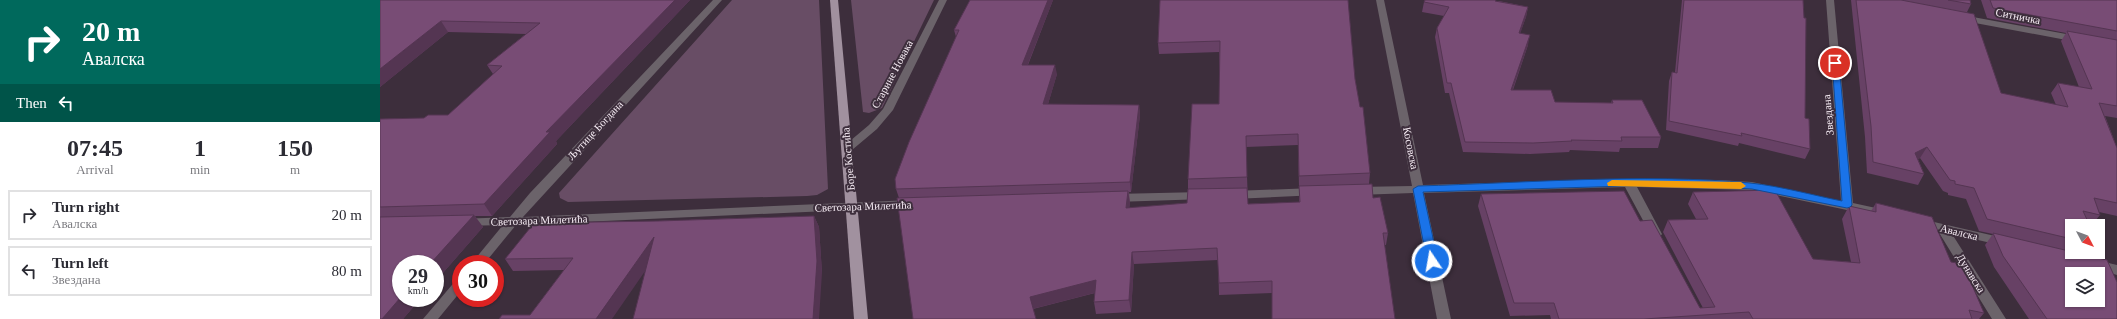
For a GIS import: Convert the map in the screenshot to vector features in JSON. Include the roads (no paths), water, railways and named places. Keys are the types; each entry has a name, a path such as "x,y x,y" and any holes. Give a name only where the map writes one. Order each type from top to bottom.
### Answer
{"main road":[{"name":"Боре Костића","path":"834,0 848,148 861,319"}],"street":[{"name":"Љутице Богдана","path":"485,255 534,196 718,0"},
{"name":"Старине Новака","path":"848,148 878,122 888,110 943,0"},
{"name":"Косовска","path":"1380,0 1444,319"},
{"name":"Звездана","path":"1830,0 1847,205"},
{"name":"Ситничка","path":"1953,16 2086,41"},
{"path":"1628,183 1661,244"},
{"path":"1346,191 1628,183 1752,186 1898,217"},
{"path":"1099,199 1322,192"},
{"name":"Светозара Милетића","path":"453,223 924,204"},
{"name":"Авалска","path":"1913,221 2018,246"},
{"name":"Дунавска","path":"1942,228 2000,319"},
{"path":"2087,262 2117,270"},
{"path":"430,319 452,293"}]}
